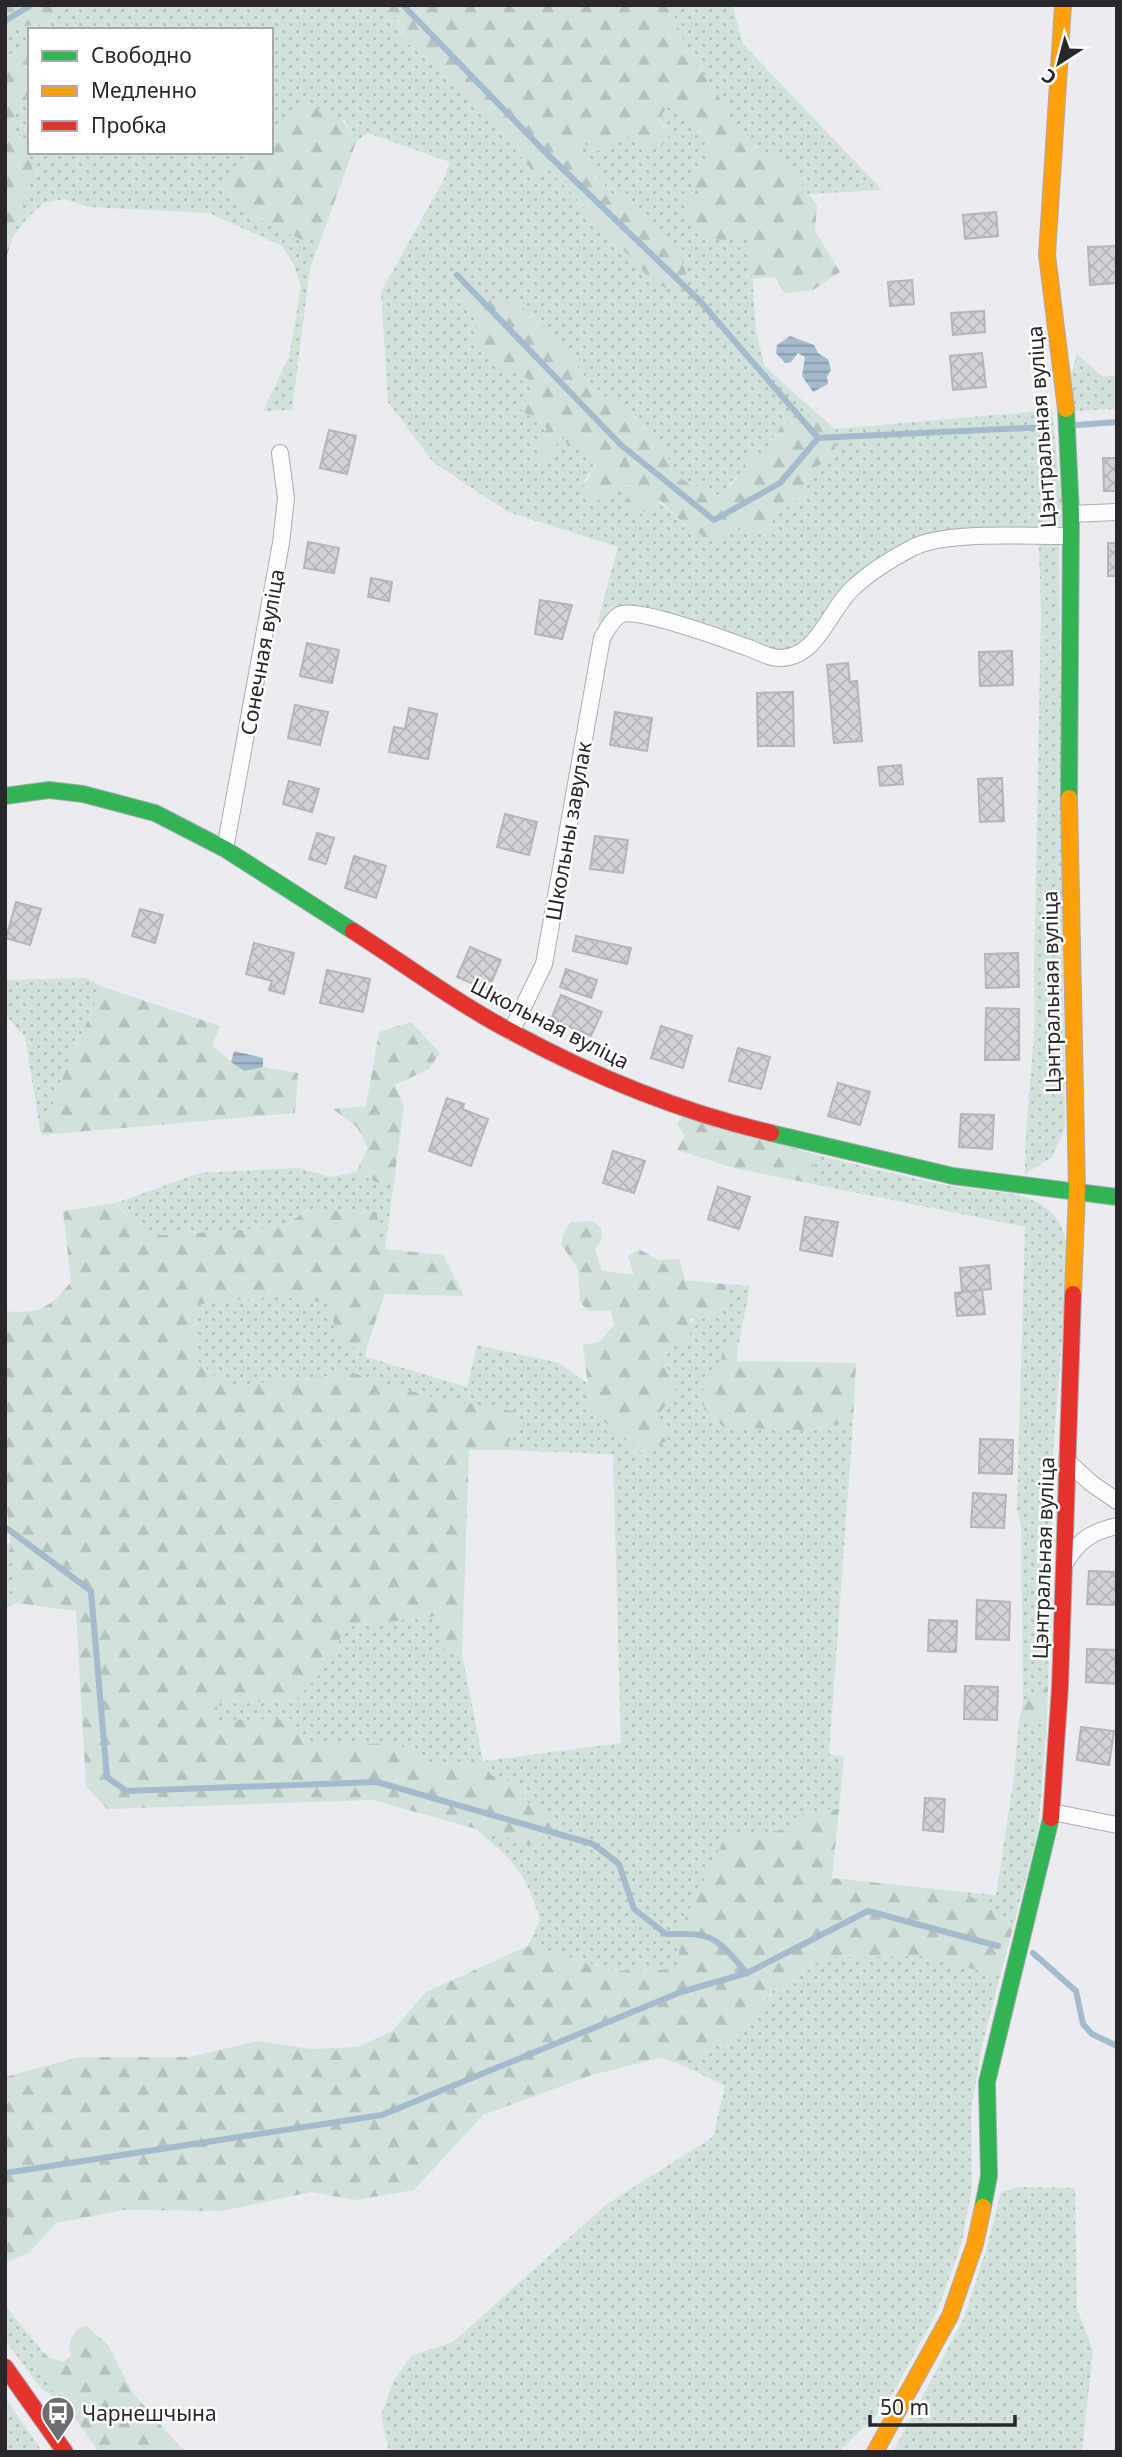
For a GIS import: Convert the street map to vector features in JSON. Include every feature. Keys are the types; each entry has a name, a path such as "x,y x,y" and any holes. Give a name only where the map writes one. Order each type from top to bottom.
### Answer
{"street":[{"name":"Цэнтральная вуліца","path":"875,2452 950,2316 975,2244 989,2176 987,2082 1052,1812 1065,1563 1077,1191 1069,854 1071,514 1066,410 1047,255 1063,5"},
{"name":"Сонечная вуліца","path":"225,849 281,543 286,498 280,453"},
{"path":"1071,514 1117,512"},
{"name":"Школьны завулак","path":"510,1032 529,1000 544,964 602,638 610,624 622,614 639,614 718,636 778,659 799,655 811,644 849,592 867,576 914,547 943,539 1070,536"},
{"name":"Школьная вуліца","path":"5,796 49,790 83,794 155,813 225,849 510,1032 640,1092 729,1122 953,1176 1117,1197"},
{"path":"1067,1461 1091,1483 1117,1501"},
{"path":"1065,1563 1077,1544 1086,1536 1117,1526"},
{"path":"1052,1812 1117,1825"},
{"path":"5,2367 65,2452"}],"green space":[{"path":"59,5 382,5 397,19 402,39 473,97 535,174 550,170 653,282 629,203 613,195 574,149 584,144 604,152 631,133 666,127 658,120 667,108 678,106 708,140 708,164 740,235 750,238 756,332 765,367 817,413 782,425 762,454 730,483 724,498 673,476 667,454 640,421 593,388 557,339 477,314 502,366 539,384 528,394 548,428 549,458 562,434 583,447 596,464 583,482 617,485 641,492 663,505 688,528 742,527 767,534 775,515 802,496 814,468 835,457 835,429 1052,410 1062,507 1061,526 1055,531 912,541 796,649 776,651 726,632 638,607 618,608 597,624 618,547 508,512 433,462 388,402 381,292 444,179 450,162 367,133 356,142 346,121 299,106 273,133 273,28 28,28 28,53 17,50 5,58 5,35 20,27 49,23"},
{"path":"59,5 49,23 20,27 5,35 5,7"},
{"path":"382,5 670,5 690,58 715,89 741,138 784,162 817,205 815,231 840,272 813,290 785,293 775,277 752,279 749,238 740,235 723,242 706,234 686,217 688,199 699,193 690,179 698,165 708,163 708,140 678,106 667,108 658,119 669,136 661,147 639,147 631,134 604,153 585,144 574,149 613,195 629,203 680,254 686,274 676,292 653,282 550,170 535,174 473,97 402,39 397,19"},
{"path":"670,5 732,5 743,44 882,190 808,194 784,162 741,138 715,89 690,58"},
{"path":"17,50 28,53 28,99 20,102 11,127 27,144 33,172 5,262 5,58"},
{"path":"28,99 28,154 252,154 222,185 247,213 301,240 322,236 310,268 292,410 263,411 289,357 301,287 294,265 282,246 209,213 89,207 64,199 44,203 29,216 12,238 20,206 11,127 20,101"},
{"path":"299,106 319,108 340,118 356,142 322,236 302,240 247,213 222,185 252,154 273,154 273,133"},
{"path":"479,289 494,302 513,299 557,339 593,388 640,421 667,454 674,476 723,498 743,468 747,456 762,454 782,425 817,413 835,429 835,457 814,468 802,496 775,515 767,535 742,527 712,540 688,528 660,500 639,515 628,508 627,485 605,504 582,490 596,464 583,447 568,446 562,435 549,458 539,461 539,440 547,428 520,409 528,394 538,384 502,366 474,339 477,314 462,297"},
{"path":"1077,354 1102,376 1117,376 1117,409 1073,411 1070,379"},
{"path":"1043,542 1055,542 1059,546 1065,1128 1052,1157 1025,1174 1035,1003 1041,614 1039,547"},
{"path":"85,978 103,987 67,1066 41,1135 25,1037 5,1015 5,980"},
{"path":"103,987 220,1026 212,1046 243,1071 263,1067 298,1073 295,1113 41,1135 67,1066"},
{"path":"411,1022 440,1053 429,1069 395,1085 404,1106 395,1174 378,1183 356,1172 368,1148 357,1127 333,1109 366,1106 379,1032"},
{"path":"683,1116 813,1154 813,1167 803,1182 734,1168 677,1150 685,1136 677,1124"},
{"path":"813,1154 949,1186 1025,1197 1053,1214 1064,1233 1068,1262 1051,1479 1048,1687 1040,1686 1023,1705 1021,1525 1017,1509 1025,1227 803,1182 813,1167"},
{"path":"297,1168 331,1177 356,1172 378,1183 395,1174 385,1249 380,1243 307,1210 283,1227 146,1236 116,1203 200,1173"},
{"path":"115,1203 146,1236 283,1227 307,1210 377,1212 380,1243 385,1249 443,1255 464,1296 385,1294 366,1349 341,1347 328,1303 275,1296 193,1305 197,1360 227,1387 353,1373 427,1396 518,1412 520,1430 502,1450 469,1450 462,1655 440,1647 445,1628 438,1616 346,1627 326,1667 294,1702 217,1701 218,1720 293,1719 305,1746 396,1743 432,1766 483,1761 491,1775 517,1785 524,1800 557,1822 540,1847 373,1800 107,1809 86,1786 76,1611 17,1603 5,1492 5,1311 27,1312 43,1307 57,1298 71,1282 63,1211"},
{"path":"593,1221 601,1228 602,1239 595,1249 602,1271 634,1275 628,1256 639,1249 658,1260 679,1259 685,1280 725,1284 729,1299 713,1318 690,1319 690,1342 669,1348 662,1363 674,1374 676,1392 659,1414 668,1440 642,1454 591,1410 583,1345 599,1342 614,1325 611,1311 588,1311 580,1302 578,1269 561,1244 564,1232 571,1222"},
{"path":"725,1284 750,1286 738,1348 730,1345 720,1366 703,1384 804,1430 853,1422 829,1754 844,1757 839,1809 805,1812 791,1829 725,1837 681,1969 616,1971 528,1946 540,1920 529,1888 507,1857 472,1826 539,1847 557,1822 524,1800 517,1785 491,1775 483,1761 621,1743 613,1454 502,1450 520,1430 353,1373 227,1388 197,1360 193,1305 275,1296 328,1303 341,1347 366,1349 366,1357 467,1387 477,1345 559,1363 587,1383 591,1410 659,1414 676,1392 662,1363 675,1340 689,1324 729,1299"},
{"path":"730,1345 738,1348 737,1361 856,1363 853,1422 804,1430 724,1427 704,1409 703,1384 720,1366 723,1349"},
{"path":"11,1543 17,1603 5,1608 5,1544"},
{"path":"438,1616 445,1628 440,1647 462,1655 483,1761 432,1766 396,1743 305,1746 293,1719 218,1721 217,1701 326,1667 346,1627"},
{"path":"1040,1686 1048,1687 1047,1720 1034,1723 1019,1721 1023,1705"},
{"path":"1047,1720 1038,1831 1014,1924 964,1892 996,1895 1014,1777 1019,1721 1034,1723"},
{"path":"839,1809 832,1878 964,1892 1014,1924 1000,1976 923,1956 832,1957 775,1988 742,2032 680,2064 660,2058 592,2075 483,2115 414,2190 355,2200 311,2192 222,2211 124,2210 56,2223 30,2252 5,2263 5,2077 79,2057 189,2057 258,2041 311,2049 358,2047 392,2031 426,1992 528,1946 616,1971 680,1969 678,1933 725,1837 791,1829 804,1812"},
{"path":"923,1956 1000,1976 982,2046 971,2112 972,2187 962,2242 937,2312 887,2404 839,2452 389,2452 381,2415 393,2382 411,2356 453,2342 607,2204 713,2137 725,2086 680,2064 742,2032 775,1988 832,1957"},
{"path":"1019,2187 1075,2188 1077,2309 1093,2350 1082,2452 893,2452 964,2318 1001,2192"},
{"path":"5,2305 42,2351 34,2360 53,2382 52,2396 41,2388 5,2340"},
{"path":"87,2326 108,2345 133,2393 180,2447 188,2452 99,2452 66,2406 52,2396 53,2382 34,2360 42,2351 49,2358 64,2362 71,2355 69,2344 77,2329"},
{"path":"5,2398 41,2452 8,2452 5,2448"}],"water":[{"path":"790,336 814,345 818,353 828,359 831,370 827,376 828,384 813,392 802,376 805,357 798,353 791,362 785,363 776,353 777,345"},
{"path":"234,1051 263,1058 263,1067 244,1071 231,1062"}],"building":[{"path":"996,212 998,236 965,239 963,215"},
{"path":"1117,246 1117,283 1090,285 1088,247"},
{"path":"912,280 914,304 890,306 888,282"},
{"path":"984,311 985,332 953,335 951,313"},
{"path":"982,353 986,387 953,390 950,356"},
{"path":"329,430 356,436 347,474 320,468"},
{"path":"1103,458 1117,458 1117,491 1104,491"},
{"path":"308,542 339,548 334,573 304,568"},
{"path":"1108,543 1117,543 1117,576 1108,576"},
{"path":"371,578 392,582 389,601 368,597"},
{"path":"540,600 572,605 562,639 535,634"},
{"path":"307,643 339,650 332,683 300,676"},
{"path":"1012,651 1013,685 980,686 979,652"},
{"path":"848,663 850,682 857,681 862,741 834,743 827,665"},
{"path":"793,692 794,746 758,746 757,693"},
{"path":"295,705 328,712 320,745 288,738"},
{"path":"409,708 437,714 428,759 389,752 394,727 405,729"},
{"path":"615,712 652,718 647,751 610,745"},
{"path":"901,765 903,784 880,786 878,767"},
{"path":"1002,778 1004,821 980,822 978,779"},
{"path":"289,781 319,789 312,812 283,804"},
{"path":"505,814 537,822 529,855 497,847"},
{"path":"317,833 334,838 326,864 309,859"},
{"path":"595,836 628,840 623,873 590,869"},
{"path":"354,856 386,866 376,898 345,888"},
{"path":"16,902 41,909 30,945 6,938"},
{"path":"140,909 163,915 155,943 132,936"},
{"path":"576,936 631,948 627,964 573,951"},
{"path":"254,943 294,953 284,994 269,990 272,981 246,974"},
{"path":"470,947 501,960 488,990 457,977"},
{"path":"1018,953 1019,987 986,988 985,954"},
{"path":"566,969 597,980 591,998 560,987"},
{"path":"327,970 370,979 363,1012 320,1003"},
{"path":"561,995 602,1012 591,1036 551,1019"},
{"path":"986,1008 1019,1009 1019,1060 985,1060"},
{"path":"661,1026 692,1036 683,1068 651,1058"},
{"path":"738,1048 770,1057 761,1089 729,1081"},
{"path":"838,1083 870,1092 860,1125 828,1116"},
{"path":"447,1098 464,1104 462,1109 488,1119 471,1166 429,1151"},
{"path":"961,1114 994,1115 992,1149 959,1147"},
{"path":"613,1151 645,1161 634,1193 603,1183"},
{"path":"718,1187 750,1197 739,1229 708,1219"},
{"path":"805,1217 838,1222 832,1256 800,1250"},
{"path":"989,1265 991,1289 962,1292 960,1268"},
{"path":"982,1290 985,1314 957,1316 955,1293"},
{"path":"980,1439 1013,1440 1012,1474 979,1473"},
{"path":"973,1493 1006,1495 1004,1528 971,1527"},
{"path":"1089,1571 1117,1572 1117,1605 1087,1604"},
{"path":"977,1600 1010,1602 1009,1640 976,1639"},
{"path":"929,1620 957,1621 956,1652 928,1651"},
{"path":"1087,1649 1117,1650 1117,1684 1086,1682"},
{"path":"965,1686 998,1687 997,1720 964,1719"},
{"path":"1081,1727 1114,1731 1109,1765 1077,1760"},
{"path":"925,1798 945,1799 943,1832 923,1830"}],"waterway":[{"path":"5,21 31,5"},
{"path":"403,5 542,149 700,301 818,438 1046,427"},
{"path":"457,275 621,445 714,520 780,483 818,438"},
{"path":"1077,425 1117,422"},
{"path":"5,1527 91,1591 107,1777 126,1791 377,1782 593,1844 619,1864 634,1909 666,1934 695,1934 713,1940 747,1973"},
{"path":"5,2173 382,2115 681,1992 747,1973 868,1911 998,1946"},
{"path":"1033,1953 1076,1991 1083,2024 1092,2034 1117,2046"}],"traffic: fast":[{"path":"1066,409 1071,514 1069,798"},
{"path":"5,796 49,790 83,794 155,813 225,849 353,931"},
{"path":"771,1133 953,1176 1117,1197"},
{"path":"983,2207 989,2176 987,2082 1051,1818"}],"traffic: slow":[{"path":"1063,5 1047,255 1066,409"},
{"path":"1069,798 1077,1191 1073,1294"},
{"path":"875,2452 950,2316 975,2244 983,2207"}],"traffic: jam":[{"path":"353,931 471,1009 574,1063 638,1091 704,1115 771,1133"},
{"path":"1051,1818 1060,1687 1073,1294"},
{"path":"5,2367 65,2452"}],"place":[{"name":"Чарнешчына","path":"58,2443"}]}
